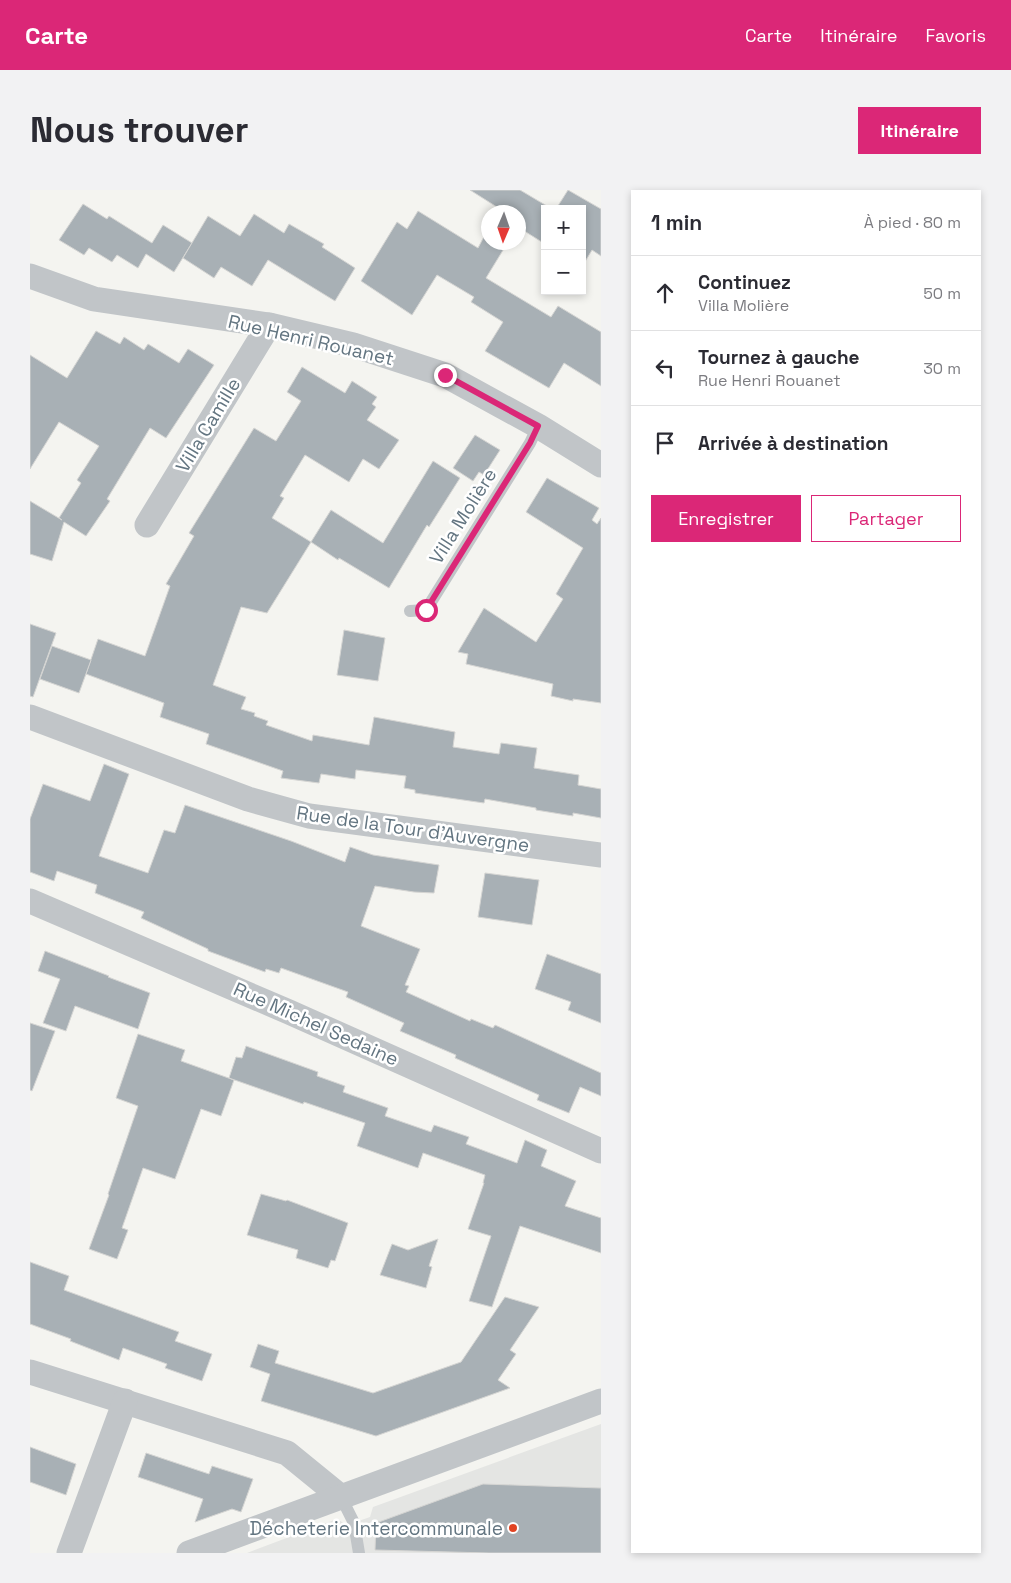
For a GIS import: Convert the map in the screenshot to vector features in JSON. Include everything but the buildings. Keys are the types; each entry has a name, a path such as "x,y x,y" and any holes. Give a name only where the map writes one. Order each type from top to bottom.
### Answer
{"street":[{"name":"Rue Henri Rouanet","path":"30,276 94,299 269,325 354,346 445,375 538,426 601,465"},
{"name":"Villa Camille","path":"147,525 269,325"},
{"name":"Rue de la Tour d'Auvergne","path":"30,717 248,799 309,816 601,855"},
{"name":"Rue Michel Sedaine","path":"30,901 271,1004 601,1151"},
{"path":"30,1372 287,1453 341,1497"},
{"path":"69,1553 125,1401"},
{"path":"189,1553 601,1401"}],"lane":[{"name":"Villa Molière","path":"410,610 426,610 530,443 538,426"},
{"path":"341,1497 354,1523 359,1553"}],"shaded area":[{"path":"601,1424 601,1553 247,1553 337,1519 347,1525 370,1517 373,1507"}],"place":[{"name":"Décheterie Intercommunale","path":"513,1528"}],"route":[{"path":"426,610 530,443 538,426 445,375"}]}
